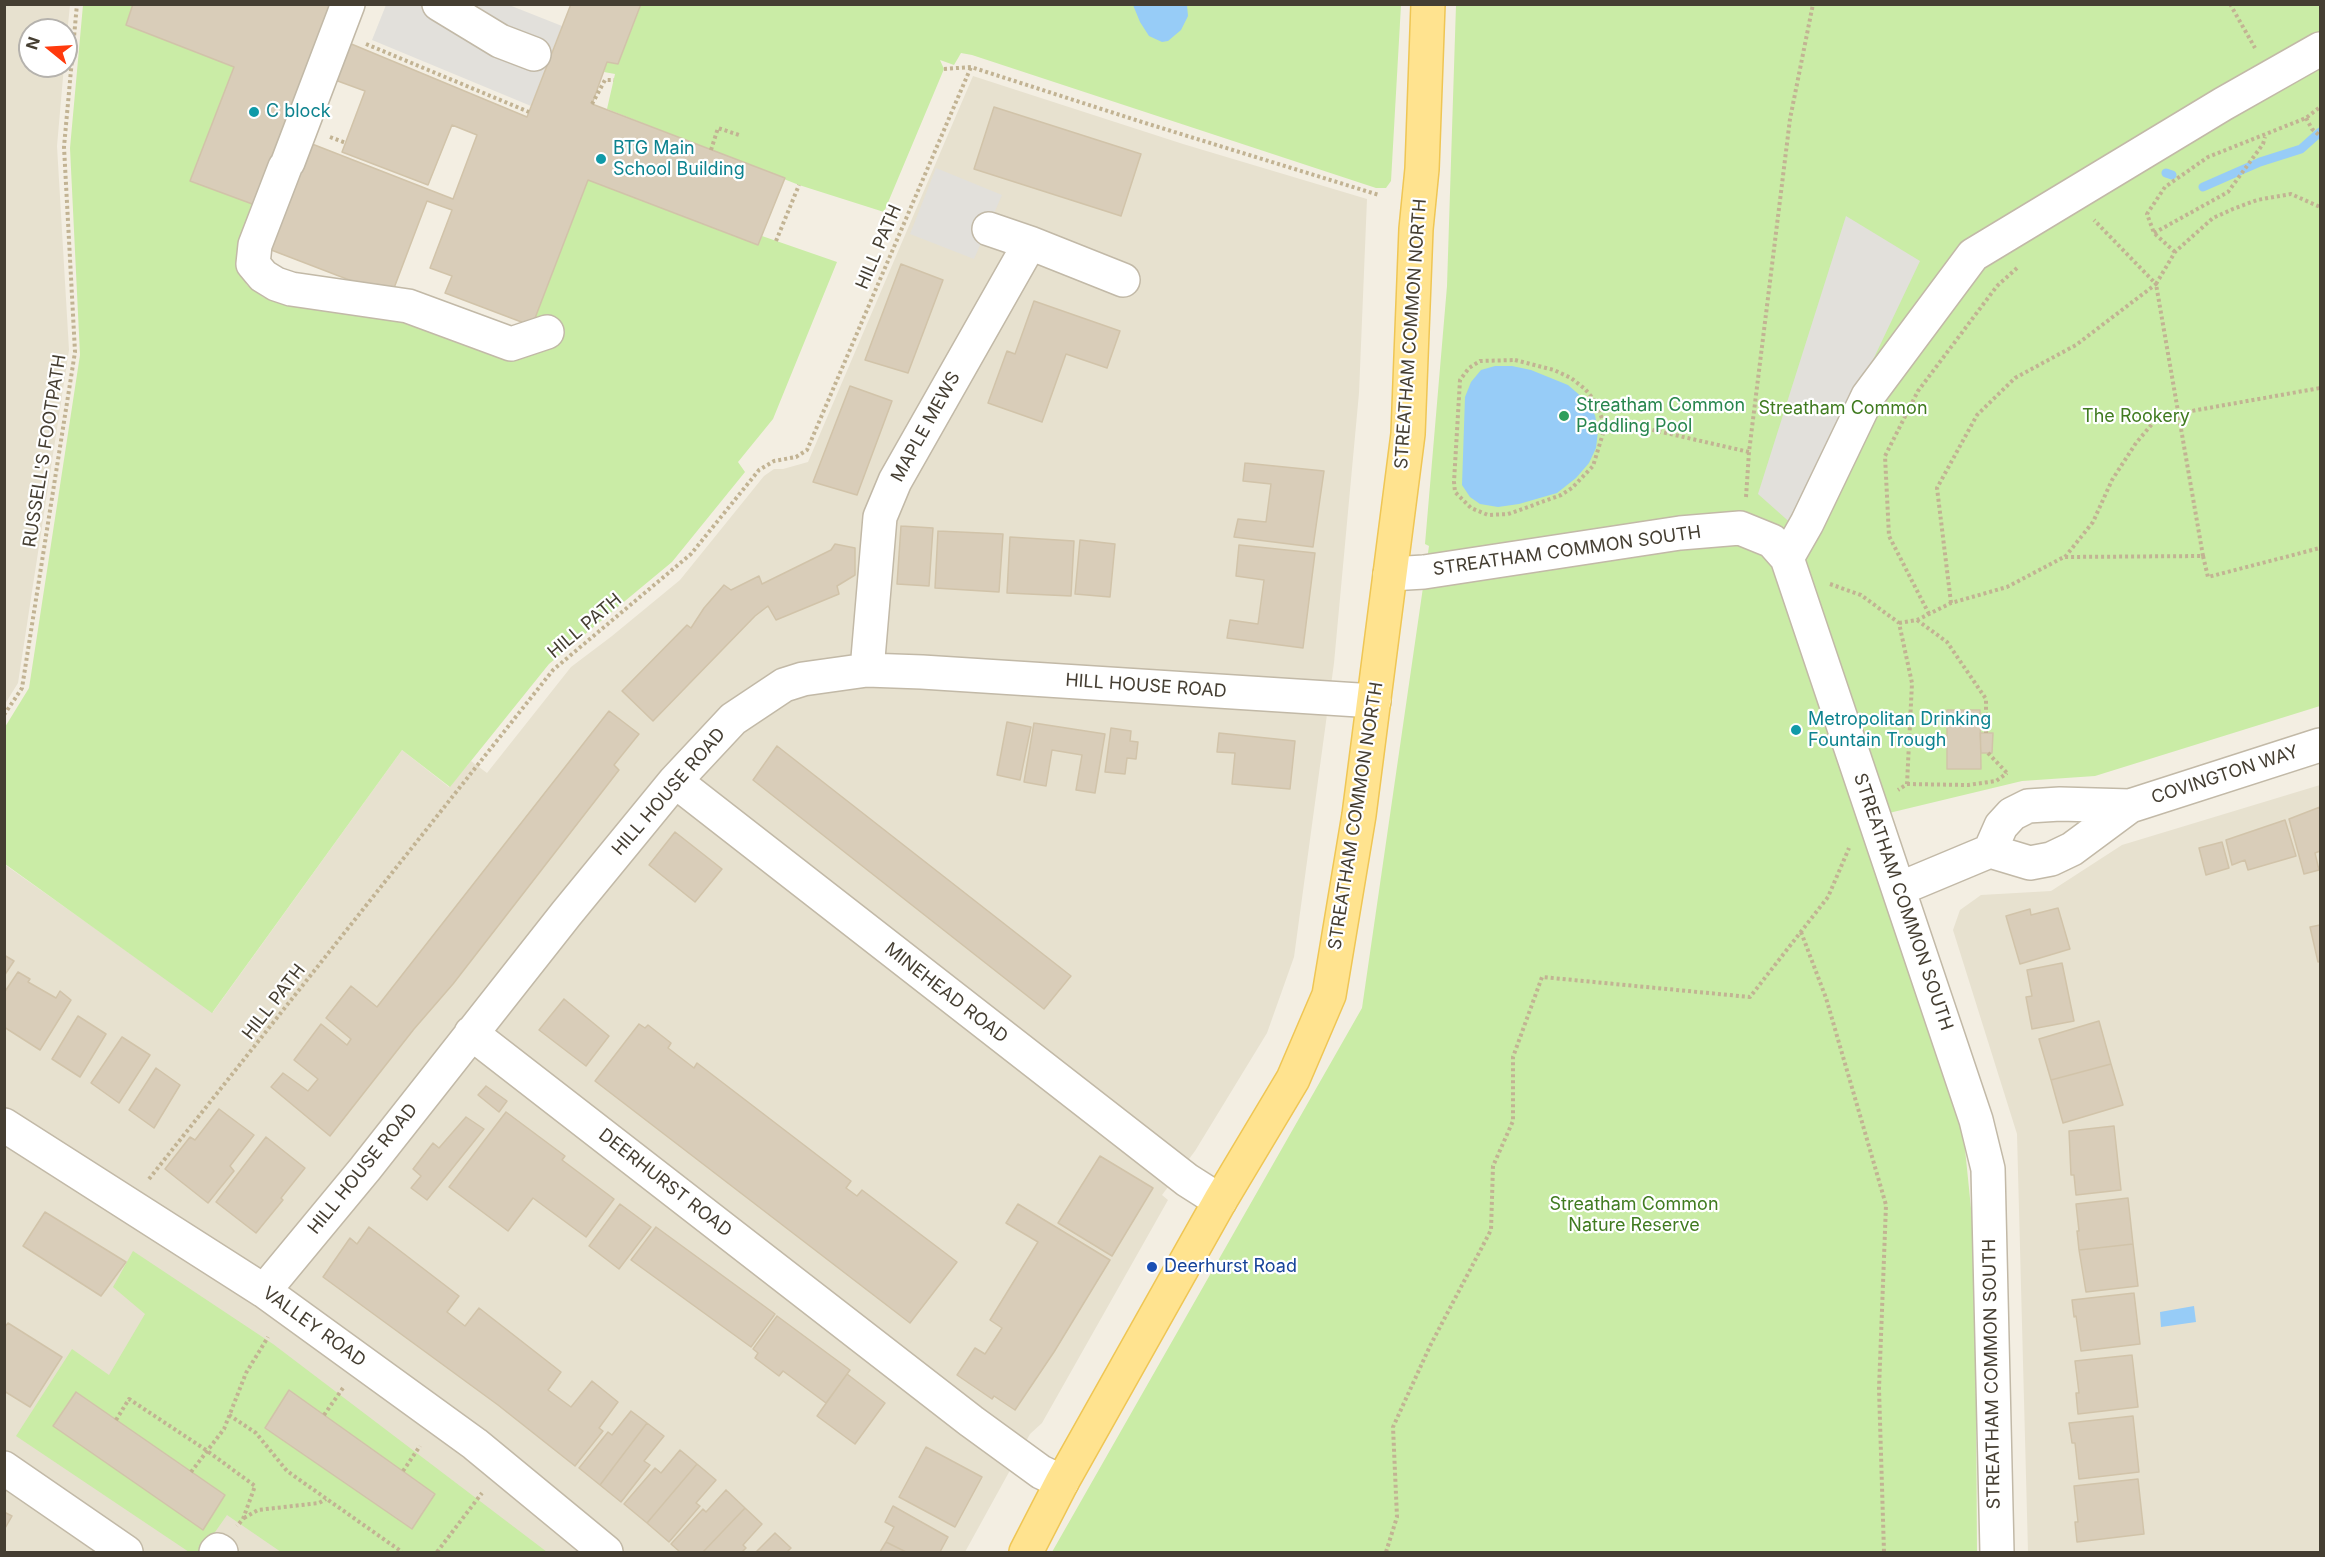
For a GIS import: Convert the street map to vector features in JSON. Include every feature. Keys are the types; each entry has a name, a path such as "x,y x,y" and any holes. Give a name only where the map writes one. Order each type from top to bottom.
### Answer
{"main road":[{"name":"STREATHAM COMMON NORTH","path":"1026,1552 1062,1482 1220,1201 1293,1079 1329,995 1359,815 1408,434 1428,4"}],"street":[{"path":"348,4 255,245 253,264 263,276 291,289 408,306 511,344 546,332"},
{"path":"439,4 500,41 534,54"},
{"path":"1787,558 1807,523 1868,396 1972,255 2320,49"},
{"path":"989,229 1123,280"},
{"name":"MAPLE MEWS","path":"867,670 880,517 895,481 1030,243"},
{"name":"STREATHAM COMMON SOUTH","path":"1390,574 1424,572 1680,533 1740,528 1772,541 1787,558 1976,1120 1988,1169 1997,1552"},
{"name":"HILL HOUSE ROAD","path":"264,1291 365,1169 675,781 734,719 783,685 803,679 867,670 1374,701"},
{"name":"COVINGTON WAY","path":"2130,806 2060,804 2028,806 2012,814 2001,825 1990,851 2030,863 2051,859 2072,849 2130,806 2320,745"},
{"name":"MINEHEAD ROAD","path":"675,781 1177,1172 1220,1201"},
{"path":"1899,889 1990,851"},
{"name":"DEERHURST ROAD","path":"471,1034 971,1421 1041,1472 1062,1482"},
{"name":"VALLEY ROAD","path":"4,1125 264,1291 475,1444 606,1552"},
{"path":"4,1468 126,1552"}],"path":[{"name":"RUSSELL'S FOOTPATH","path":"4,715 22,687 75,352 64,147 77,4"},
{"path":"1740,528 1747,489 1749,452 1790,119 1814,4"},
{"path":"2230,4 2271,77"},
{"path":"370,46 530,112"},
{"path":"944,69 972,67 1378,195"},
{"name":"HILL PATH","path":"147,1182 553,670 691,554 728,505 759,470 774,460 796,457 807,450 972,67"},
{"path":"592,104 605,80 614,80"},
{"path":"2175,252 2154,233 2147,214 2165,187 2208,157 2306,118 2320,107"},
{"path":"2306,118 2320,136"},
{"path":"711,150 718,128 739,135"},
{"path":"2154,233 2228,192 2239,180 2263,144 2265,136"},
{"path":"328,137 346,143"},
{"path":"776,241 799,185"},
{"path":"1951,603 1938,488 1977,415 2015,378 2076,345 2157,284 2175,252 2213,218 2257,201 2291,194 2320,207"},
{"path":"2070,197 2157,284 2208,577 2320,549"},
{"path":"1929,614 1889,536 1885,456 1918,391 1997,286 2022,264"},
{"path":"1515,360 1540,366 1571,378 1596,402 1605,427 1593,466 1572,488 1561,495 1508,514 1488,515 1470,508 1455,492 1460,380 1470,368 1480,361 1515,360"},
{"path":"1899,623 1917,620 1951,603 2007,587 2064,557 2093,522 2112,480 2136,442 2158,417 2320,388"},
{"path":"1605,427 1631,425 1749,452"},
{"path":"2064,557 2203,556"},
{"path":"1827,583 1861,595 1899,623 1912,683 1907,784"},
{"path":"1917,620 1947,642 1986,699 1986,733"},
{"path":"1912,737 1947,737"},
{"path":"1988,753 2012,777"},
{"path":"1895,793 1907,784 1968,785 1996,782 2007,772"},
{"path":"1386,1552 1397,1517 1393,1427 1430,1346 1491,1230 1493,1166 1513,1121 1513,1057 1542,977 1750,997 1828,897 1853,838"},
{"path":"1801,932 1826,998 1886,1205 1879,1389 1884,1552"},
{"path":"191,1472 224,1429 246,1372 268,1337"},
{"path":"324,1415 343,1388"},
{"path":"116,1420 129,1399 255,1486 243,1519 218,1552"},
{"path":"229,1415 256,1433 287,1471 402,1552"},
{"path":"403,1471 420,1446"},
{"path":"436,1552 482,1493"},
{"path":"243,1519 258,1510 319,1503 327,1499"}],"shaded area":[{"path":"5,4 70,5 69,18 18,18 18,78 63,78 57,146 69,350 18,683 5,704"},
{"path":"386,5 509,5 562,26 531,106 372,40"},
{"path":"973,76 1183,144 1367,199 1359,393 1334,663 1294,957 1267,1033 1195,1151 1162,1195 1168,1200 1042,1423 1030,1434 965,1552 5,1552 4,864 213,1012 402,750 449,787 471,761 487,773 571,667 680,580 764,476 774,469 783,469 808,462"},
{"path":"936,168 1002,195 974,259 910,234"},
{"path":"1846,216 1920,261 1794,526 1758,494"},
{"path":"2320,785 2320,1552 2028,1552 2017,1134 1953,930 1960,910 1981,895 2051,891 2122,845"}],"green space":[{"path":"83,5 133,5 126,25 234,67 190,181 255,205 236,256 247,285 263,297 282,304 409,323 520,352 588,180 758,245 762,236 837,262 773,419 738,462 745,472 672,562 549,664 450,787 402,750 212,1013 5,864 5,727 29,688 80,355 70,148"},
{"path":"641,5 1401,5 1391,181 1386,188 1376,188 961,53 954,65 940,60 944,69 884,212 799,185 607,109 615,74 604,72 607,62 618,64"},
{"name":"Streatham Common","path":"1456,5 2320,5 2320,706 2095,776 2022,781 1864,819 1963,1129 1975,1248 1977,1552 1052,1552 1362,1008 1429,546 1425,544 1447,286"},
{"path":"133,1251 273,1344 547,1552 281,1552 227,1515 201,1552 189,1552 16,1436 72,1349 109,1375 145,1314 113,1287"}],"water":[{"path":"1133,5 1187,5 1188,16 1181,30 1168,41 1162,42 1149,36"},
{"name":"Streatham Common Paddling Pool","path":"1495,366 1512,366 1531,370 1568,385 1583,398 1595,415 1598,431 1596,448 1589,463 1576,478 1557,493 1519,504 1498,507 1480,504 1470,497 1462,485 1465,397 1471,382 1481,370"},
{"path":"2194,1306 2196,1322 2161,1327 2160,1312"}],"building":[{"name":"C block","path":"133,4 332,4 255,205 190,181 234,67 126,25"},
{"name":"BTG Main School Building","path":"571,4 641,4 618,64 607,62 592,104 785,178 758,245 588,180 532,326 445,293 452,276 430,268 452,210 427,201 391,296 266,248 307,142 453,199 477,135 452,125 428,185 342,152 365,91 335,80 349,43 527,117"},
{"path":"994,107 1141,154 1121,216 974,169"},
{"path":"901,264 943,280 908,373 865,360"},
{"path":"1034,301 1120,331 1107,368 1066,354 1042,422 988,403 1007,351 1015,354"},
{"path":"850,386 892,401 857,495 813,482"},
{"path":"1245,463 1324,471 1313,547 1234,537 1238,519 1266,522 1271,484 1243,481"},
{"path":"901,526 933,528 929,586 897,584"},
{"path":"938,531 1003,534 999,592 935,588"},
{"path":"1010,537 1074,541 1071,596 1007,593"},
{"path":"1080,540 1115,544 1110,597 1075,594"},
{"path":"835,544 855,548 855,575 837,586 839,594 776,620 768,606 755,616 653,721 622,691 687,625 691,628 704,608 724,585 731,590 759,576 762,584 831,550"},
{"path":"1239,545 1315,553 1303,648 1227,638 1230,620 1258,624 1264,580 1236,576"},
{"path":"1947,710 1980,710 1981,769 1947,769"},
{"path":"609,711 639,734 614,765 619,770 453,984 414,1029 330,1136 271,1087 283,1073 308,1091 318,1079 294,1060 321,1024 347,1045 351,1039 326,1018 351,986 377,1007"},
{"path":"1007,722 1031,727 1020,780 997,775"},
{"path":"1034,723 1105,734 1095,793 1076,790 1082,755 1052,750 1046,786 1024,782"},
{"path":"1111,728 1131,731 1130,741 1138,742 1136,759 1127,758 1125,774 1105,772"},
{"path":"1219,733 1295,741 1290,789 1232,784 1235,753 1217,752"},
{"path":"1980,733 1993,733 1992,753 1981,753"},
{"path":"777,746 1071,976 1044,1009 753,780"},
{"path":"2320,807 2320,851 2315,853 2319,870 2304,874 2289,819"},
{"path":"2285,820 2296,856 2248,870 2245,860 2232,865 2226,840"},
{"path":"675,832 722,869 695,902 649,865"},
{"path":"2222,842 2229,868 2206,875 2199,848"},
{"path":"2058,908 2070,949 2020,964 2006,916 2030,909 2031,915"},
{"path":"2320,925 2320,961 2318,962 2310,927"},
{"path":"4,955 14,961 4,976"},
{"path":"2062,963 2074,1021 2032,1029 2026,997 2032,996 2027,970"},
{"path":"18,972 30,979 28,982 56,998 60,991 71,1000 40,1050 4,1027 4,993"},
{"path":"564,999 609,1036 586,1066 539,1030"},
{"path":"78,1016 106,1034 80,1077 52,1059"},
{"path":"2099,1021 2111,1064 2051,1080 2039,1039"},
{"path":"639,1024 645,1028 648,1025 671,1043 668,1048 694,1068 697,1063 851,1181 846,1188 857,1196 862,1190 957,1262 910,1323 595,1081"},
{"path":"122,1037 150,1055 119,1103 91,1083"},
{"path":"2111,1064 2123,1105 2063,1123 2051,1080"},
{"path":"156,1068 180,1085 154,1128 129,1110"},
{"path":"486,1086 507,1101 499,1112 478,1095"},
{"path":"219,1109 254,1135 230,1166 234,1171 208,1203 165,1169 190,1137 195,1140"},
{"path":"506,1112 565,1156 562,1160 614,1199 586,1237 533,1198 508,1231 449,1187"},
{"path":"466,1117 484,1129 427,1200 411,1188 421,1176 413,1169 433,1143 439,1148"},
{"path":"2114,1126 2121,1190 2076,1195 2074,1175 2071,1175 2069,1131"},
{"path":"266,1137 305,1168 256,1233 216,1202"},
{"path":"1100,1156 1153,1188 1112,1256 1058,1223"},
{"path":"2128,1198 2133,1244 2079,1250 2076,1204"},
{"path":"620,1204 651,1227 619,1269 589,1246"},
{"path":"1018,1204 1110,1260 1054,1352 1015,1410 994,1396 992,1399 957,1375 975,1348 985,1354 1002,1328 990,1320 1038,1242 1006,1223"},
{"path":"45,1212 126,1262 101,1296 23,1246"},
{"path":"369,1227 459,1296 447,1312 465,1326 479,1308 561,1372 548,1390 571,1407 592,1381 618,1402 599,1428 603,1431 575,1466 498,1405 323,1277 350,1238 357,1244"},
{"path":"656,1227 775,1314 751,1347 631,1260"},
{"path":"2133,1244 2138,1286 2086,1292 2079,1250"},
{"path":"2134,1293 2140,1344 2081,1351 2072,1300"},
{"path":"777,1316 850,1370 826,1403 783,1371 779,1376 755,1358 758,1353 753,1349"},
{"path":"8,1323 62,1357 30,1407 4,1391 4,1328"},
{"path":"2132,1355 2138,1407 2078,1414 2076,1393 2079,1393 2075,1361"},
{"path":"847,1374 885,1403 855,1444 817,1416"},
{"path":"289,1390 435,1494 412,1529 265,1428"},
{"path":"76,1392 225,1495 203,1530 53,1426"},
{"path":"631,1411 647,1423 600,1485 579,1468 608,1432 612,1435"},
{"path":"2133,1416 2139,1472 2079,1479 2075,1443 2072,1443 2069,1423"},
{"path":"647,1423 664,1436 644,1461 650,1465 621,1502 600,1485"},
{"path":"926,1447 982,1477 955,1527 899,1497"},
{"path":"680,1450 697,1464 647,1523 624,1504 655,1468 661,1473"},
{"path":"697,1464 716,1480 696,1503 700,1506 669,1542 647,1523"},
{"path":"2138,1479 2144,1534 2077,1542 2075,1522 2078,1522 2074,1486"},
{"path":"726,1490 745,1508 703,1552 680,1552 671,1544 703,1509 706,1512"},
{"path":"893,1506 948,1537 940,1552 906,1552 886,1542 894,1527 885,1522"},
{"path":"745,1508 762,1524 743,1545 746,1548 742,1552 703,1552"},
{"path":"4,1512 12,1516 4,1530"},
{"path":"775,1533 791,1548 787,1552 756,1552"},
{"path":"886,1542 906,1552 880,1552"}],"waterway":[{"path":"2203,187 2260,162 2301,149 2320,132"},
{"path":"2166,173 2172,175"}],"place":[{"name":"C block","path":"254,112"},
{"name":"BTG Main School Building","path":"601,159"},
{"name":"Streatham Common Paddling Pool","path":"1564,416"},
{"name":"Metropolitan Drinking Fountain Trough","path":"1796,730"},
{"name":"Deerhurst Road","path":"1152,1267"}],"park label":[{"name":"The Rookery","path":"2136,417"},
{"name":"Streatham Common Nature Reserve","path":"1634,1215"}]}
